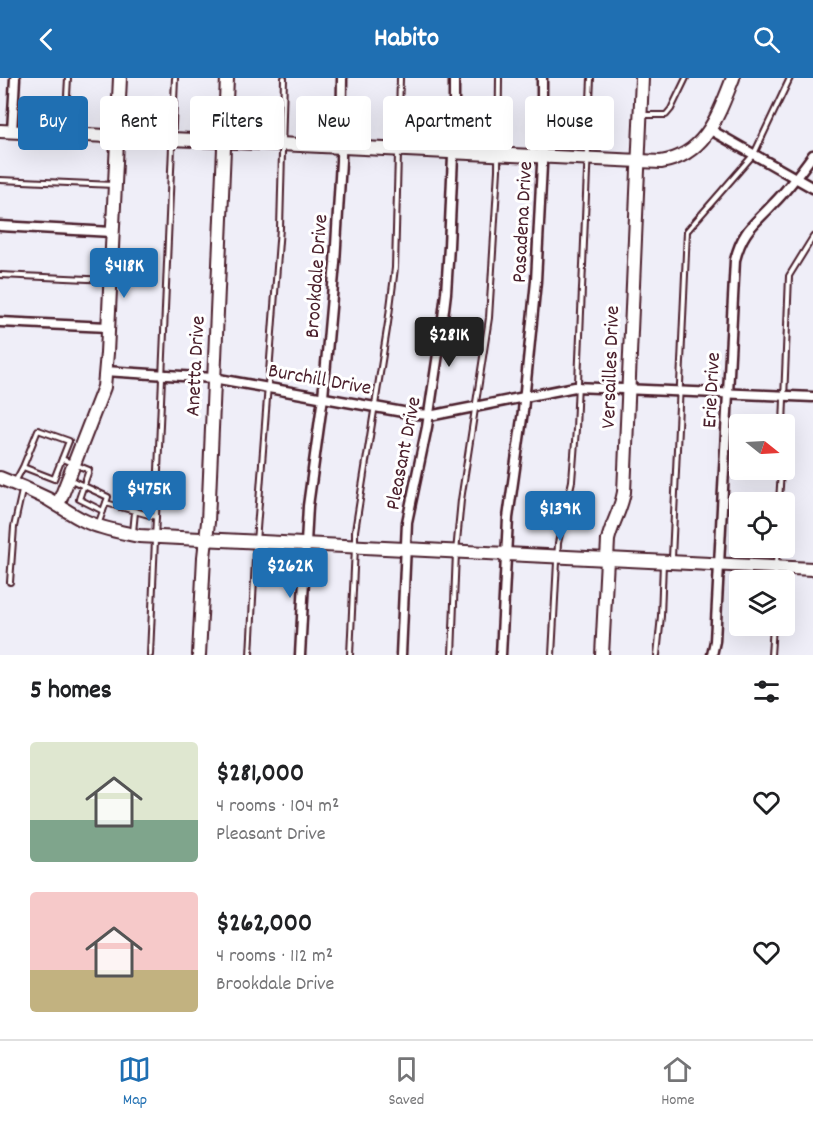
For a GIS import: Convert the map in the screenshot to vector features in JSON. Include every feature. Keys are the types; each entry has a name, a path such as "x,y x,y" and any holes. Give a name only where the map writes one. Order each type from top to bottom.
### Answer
{"street":[{"path":"6,131 15,78"},
{"path":"119,96 120,78"},
{"name":"Anetta Drive","path":"226,96 227,78"},
{"name":"Brookdale Drive","path":"342,78 342,96"},
{"name":"Pleasant Drive","path":"401,655 409,509 429,415 446,293 454,78"},
{"name":"Pasadena Drive","path":"501,655 508,518 525,397 535,297 542,157 542,78"},
{"name":"Versailles Drive","path":"602,655 608,536 623,499 642,78"},
{"path":"399,150 661,162 680,157 697,147 710,129 733,78"},
{"path":"710,129 813,188"},
{"path":"58,505 68,479 68,461 104,387 116,150"},
{"name":"Anetta Drive","path":"199,655 208,522 224,150"},
{"name":"Brookdale Drive","path":"300,655 308,507 323,397 335,262 341,150"},
{"name":"Erie Drive","path":"712,655 720,564 734,267 737,252 750,227 806,166 813,154"},
{"path":"0,226 112,232"},
{"path":"0,322 108,327"},
{"name":"Burchill Drive","path":"105,371 213,378 429,415 578,387 813,397"},
{"path":"0,478 19,485 79,518 98,526 133,535 813,569"}],"lane":[{"path":"67,96 68,78"},
{"path":"174,96 175,78"},
{"path":"284,78 284,96"},
{"path":"400,78 400,96"},
{"path":"452,655 456,552 461,500 489,318 498,155 499,78"},
{"path":"552,655 558,543 572,481 576,429 591,78"},
{"path":"640,115 666,115 671,110 686,78"},
{"path":"657,655 668,562 680,392 687,231 754,154 790,78"},
{"path":"150,655 172,150"},
{"path":"250,655 256,542 280,228 283,150"},
{"path":"350,655 355,531 395,268 399,150"},
{"path":"0,180 115,185"},
{"path":"783,414 789,276 813,237"},
{"path":"0,274 110,280"},
{"path":"10,582 19,485 23,467 38,430 69,441 68,461 54,479 23,467"},
{"path":"68,461 89,470 78,499 103,511"},
{"path":"68,479 108,497 98,526"},
{"path":"120,507 122,480"},
{"path":"106,503 156,517"},
{"path":"133,535 135,512"},
{"path":"776,558 776,567"},
{"path":"771,655 773,636"}]}
